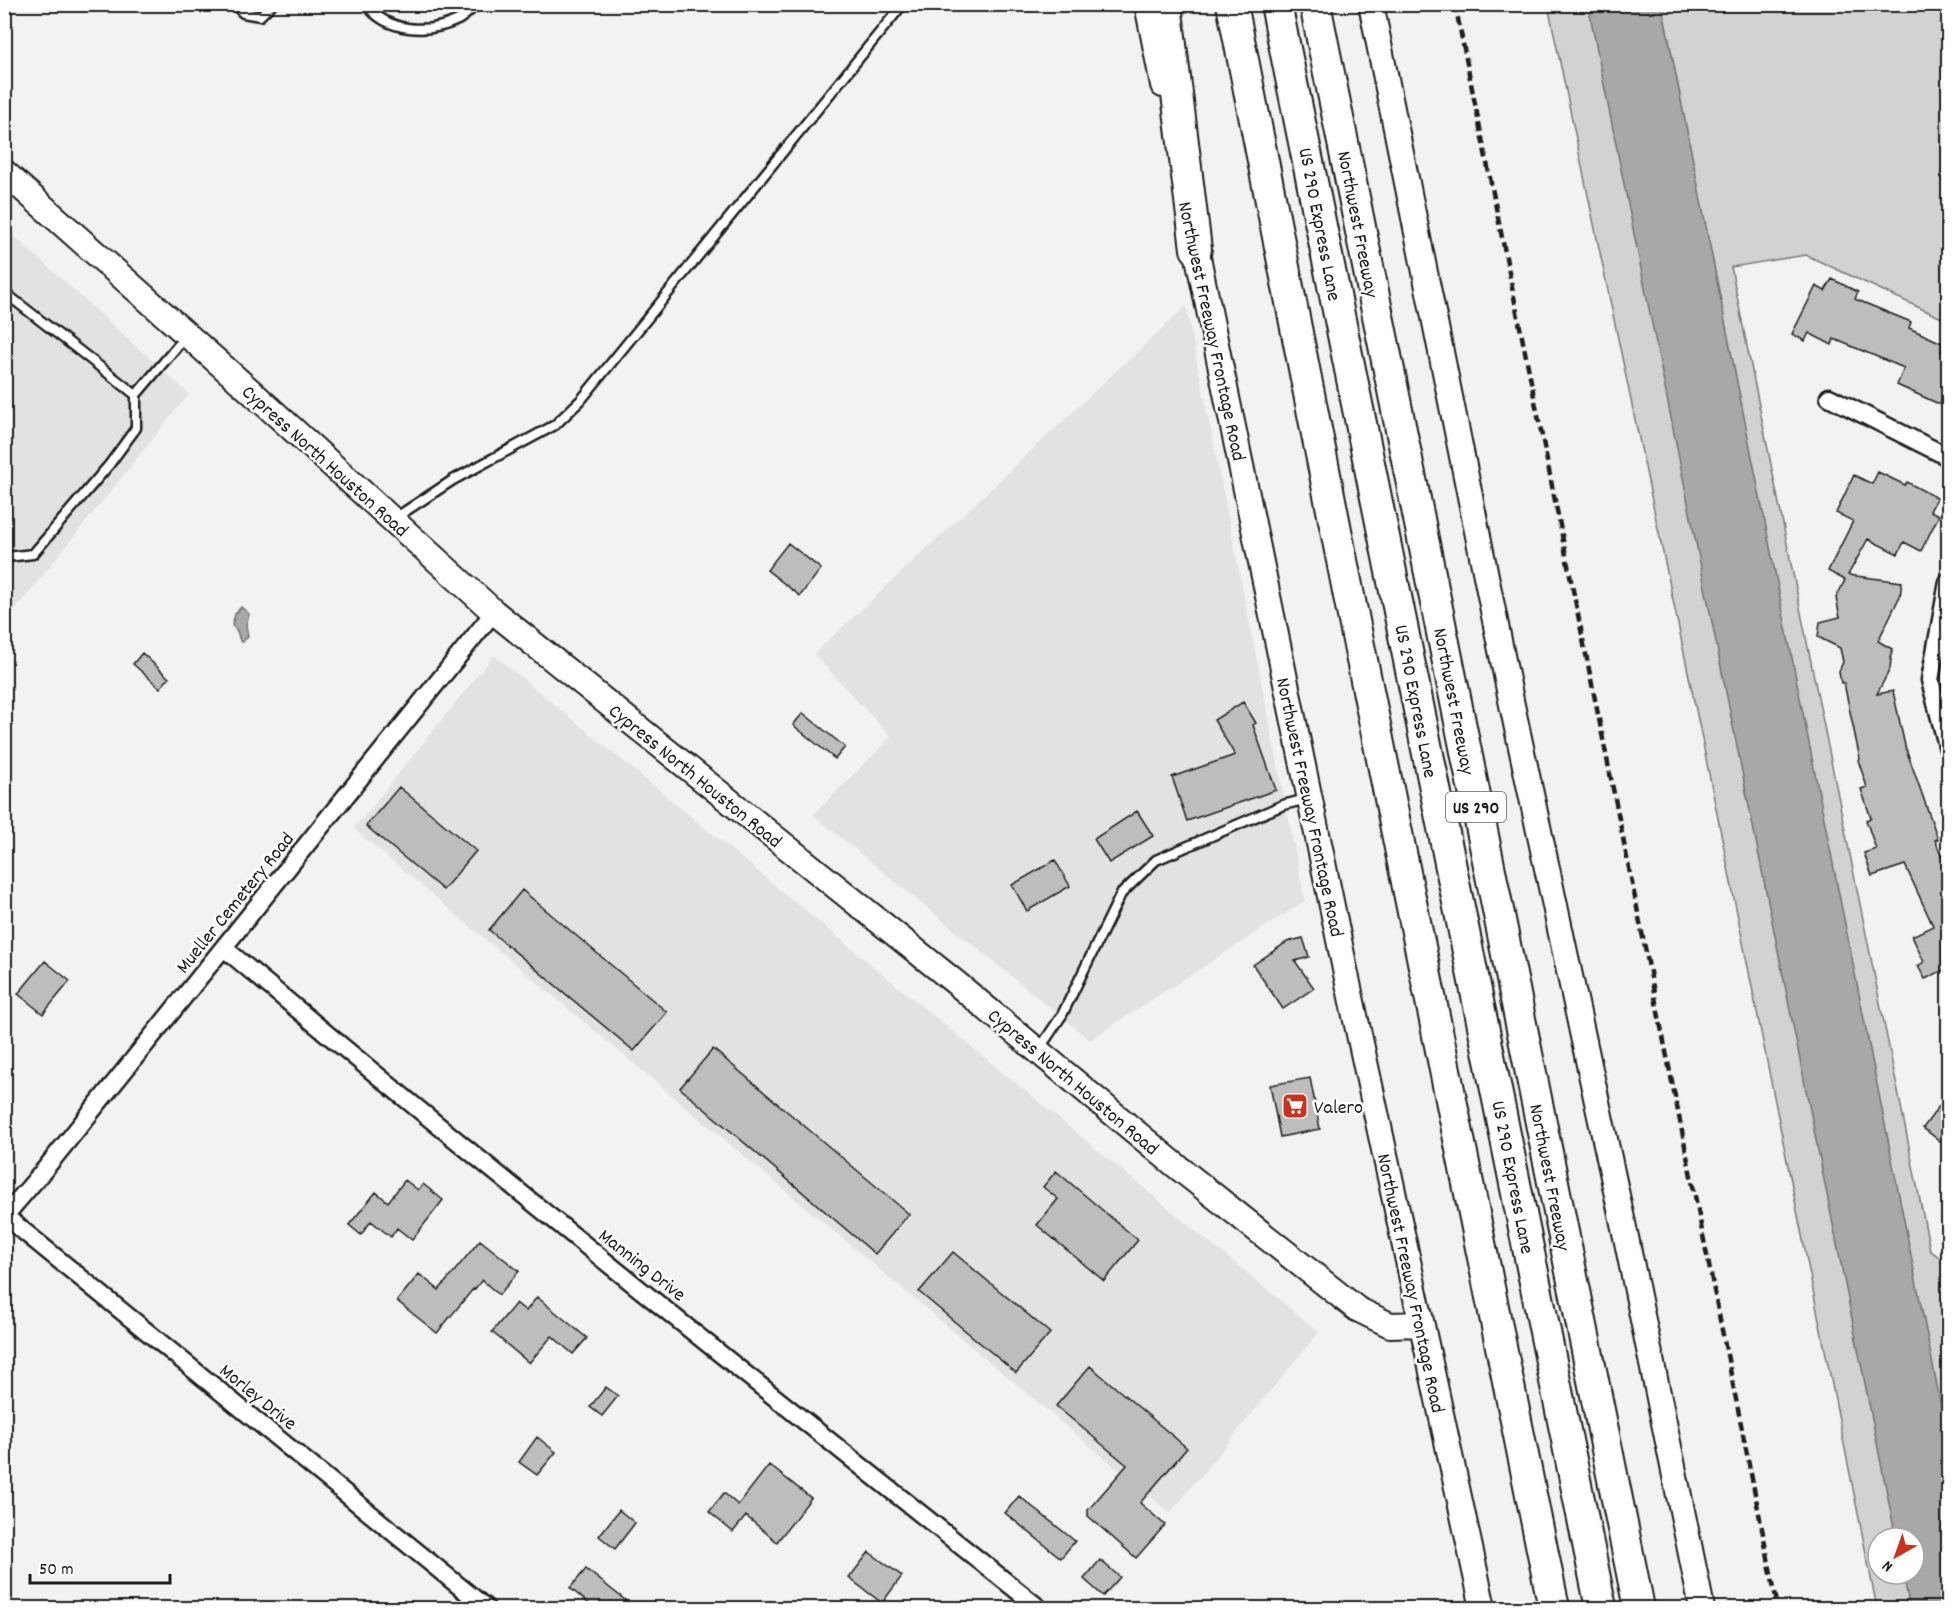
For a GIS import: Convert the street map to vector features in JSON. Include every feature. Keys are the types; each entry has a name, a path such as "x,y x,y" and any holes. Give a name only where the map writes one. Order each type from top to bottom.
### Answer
{"highway":[{"path":"1166,4 1196,249"},
{"path":"1232,4 1352,613 1554,1608"},
{"name":"US 290 Express Lane","path":"1276,4 1601,1608"},
{"name":"Northwest Freeway","path":"1314,4 1639,1608"}],"main road":[{"name":"Northwest Freeway Frontage Road","path":"1147,4 1310,799 1483,1608"},
{"path":"1371,4 1512,705 1702,1608"},
{"name":"Cypress North Houston Road","path":"4,172 494,612 1357,1309 1390,1325 1421,1324"}],"street":[{"path":"1829,397 1948,457"},
{"path":"1948,582 1930,680 1948,749"},
{"name":"Mueller Cemetery Road","path":"5,1216 494,612"},
{"name":"Manning Drive","path":"224,948 580,1241 1039,1608"},
{"name":"Morley Drive","path":"5,1216 486,1608"}],"lane":[{"path":"234,4 243,13 260,16 272,4"},
{"path":"366,4 389,23 413,30 438,28 460,19 477,4"},
{"path":"392,520 453,480 555,425 581,400 903,4"},
{"path":"4,292 136,395"},
{"path":"4,555 7,557 33,554 109,465 136,428 136,395 187,335"},
{"path":"1038,1051 1062,1015 1121,894 1156,860 1283,806 1310,799"}],"shaded area":[{"path":"1548,5 1948,5 1948,321 1806,255 1731,267 1930,1250 1948,1264 1948,1608 1877,1608 1873,1586 1926,1586 1926,1526 1866,1526 1866,1553 1700,729"},
{"path":"1588,5 1662,5 1948,1441 1948,1608 1910,1608 1905,1586 1926,1586 1926,1526 1894,1526"},
{"path":"5,228 189,394 5,622"},
{"path":"1186,306 1305,901 1090,1040 813,815 891,737 814,654"},
{"path":"241,607 249,614 246,625 248,637 242,642 232,625 235,614"},
{"path":"494,655 1319,1332 1170,1513 354,829"}],"building":[{"path":"1832,279 1858,292 1855,299 1911,322 1909,328 1944,344 1941,351 1948,354 1948,408 1897,385 1904,368 1834,339 1832,345 1809,333 1805,341 1792,334 1816,286 1825,291"},
{"path":"1878,472 1905,485 1907,482 1937,498 1930,511 1939,515 1921,551 1904,542 1898,554 1868,539 1848,575 1902,582 1900,596 1878,641 1892,649 1890,669 1877,694 1893,691 1905,746 1938,839 1935,840 1948,871 1948,968 1925,979 1918,966 1924,962 1912,936 1933,926 1905,865 1872,876 1864,853 1876,849 1866,820 1871,818 1861,789 1867,787 1858,760 1860,759 1844,683 1841,683 1839,671 1843,662 1840,648 1818,637 1820,622 1840,617 1836,598 1845,580 1828,571 1853,521 1836,513 1854,475 1872,484"},
{"path":"788,543 821,569 800,596 767,570"},
{"path":"142,653 169,678 160,688 133,664"},
{"path":"1243,702 1256,723 1253,725 1276,790 1187,821 1172,777 1235,755 1214,720"},
{"path":"803,713 845,747 835,759 793,725"},
{"path":"399,787 476,851 443,890 366,826"},
{"path":"1137,811 1153,836 1109,863 1094,839"},
{"path":"1055,860 1070,886 1027,911 1012,885"},
{"path":"522,890 667,1012 634,1051 489,930"},
{"path":"1303,938 1309,957 1295,961 1314,988 1283,1009 1253,965 1287,942"},
{"path":"45,961 70,981 43,1014 18,994"},
{"path":"713,1049 909,1214 875,1254 680,1088"},
{"path":"1310,1078 1320,1129 1280,1137 1270,1085"},
{"path":"1948,1094 1948,1147 1923,1128"},
{"path":"1056,1171 1138,1240 1104,1281 1037,1225 1058,1199 1043,1187"},
{"path":"405,1180 418,1190 423,1184 443,1200 412,1240 397,1228 391,1237 371,1221 361,1235 349,1225 376,1192 388,1202"},
{"path":"480,1240 519,1271 499,1295 482,1280 437,1333 397,1301 419,1274 439,1290"},
{"path":"953,1252 1050,1333 1016,1373 919,1292"},
{"path":"537,1297 587,1338 573,1354 552,1336 529,1363 492,1332 516,1303 526,1311"},
{"path":"1090,1366 1187,1448 1140,1503 1165,1525 1136,1558 1088,1516 1088,1510 1127,1465 1056,1406"},
{"path":"606,1387 618,1396 602,1416 590,1407"},
{"path":"537,1437 556,1452 537,1475 519,1462"},
{"path":"769,1465 811,1498 777,1542 746,1516 733,1532 709,1512 724,1493 738,1505"},
{"path":"1019,1496 1075,1541 1061,1558 1005,1513"},
{"path":"619,1510 635,1523 615,1549 599,1536"},
{"path":"869,1552 902,1576 882,1603 849,1578"},
{"path":"1100,1560 1120,1577 1103,1596 1084,1579"},
{"path":"586,1569 635,1608 594,1608 570,1588"}],"railway":[{"path":"1455,4 1778,1608"}],"place":[{"name":"Valero","path":"1295,1106"}]}
